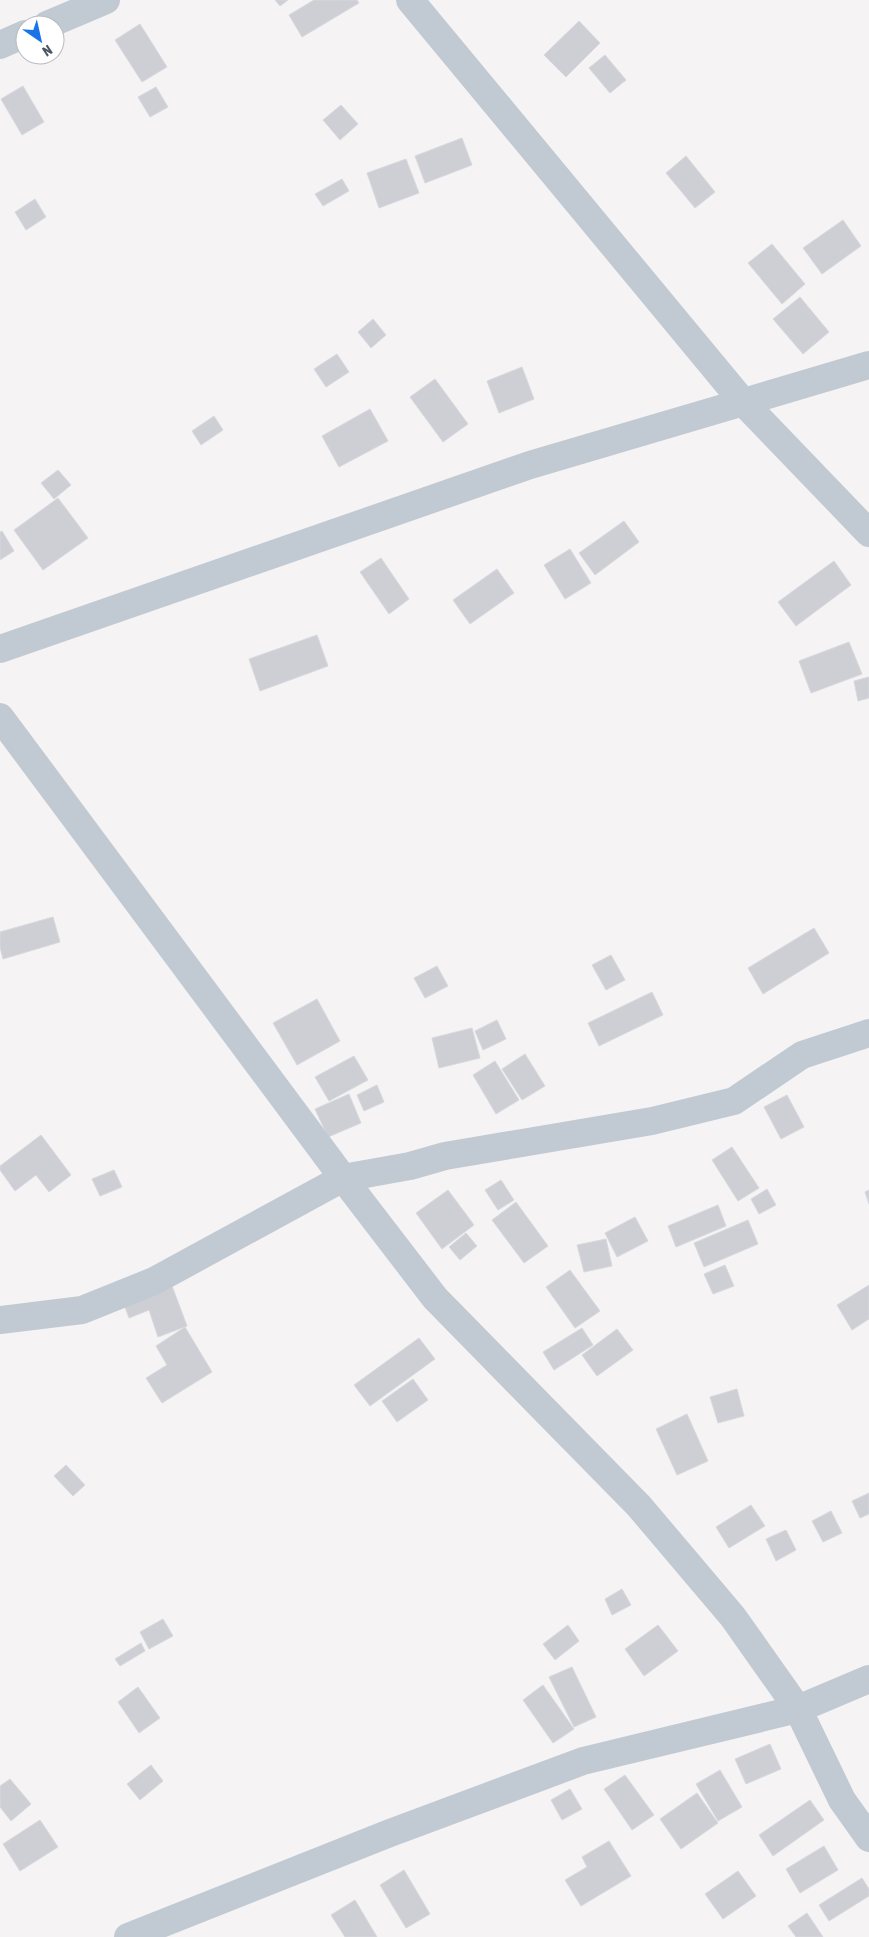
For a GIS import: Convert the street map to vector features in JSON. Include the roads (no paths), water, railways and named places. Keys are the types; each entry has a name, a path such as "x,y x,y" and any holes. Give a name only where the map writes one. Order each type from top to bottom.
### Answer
{"street":[{"path":"65,17 106,0"},
{"path":"410,0 743,402 869,534"},
{"path":"0,45 15,38"},
{"path":"0,649 530,465 869,365"},
{"path":"0,717 343,1178 435,1298 645,1514 734,1617 798,1709 842,1800 869,1838"},
{"path":"0,1320 82,1310 154,1281 343,1178 410,1166 445,1156 652,1121 734,1101 802,1055 869,1033"},
{"path":"128,1937 390,1832 583,1761 798,1709 869,1679"}]}
